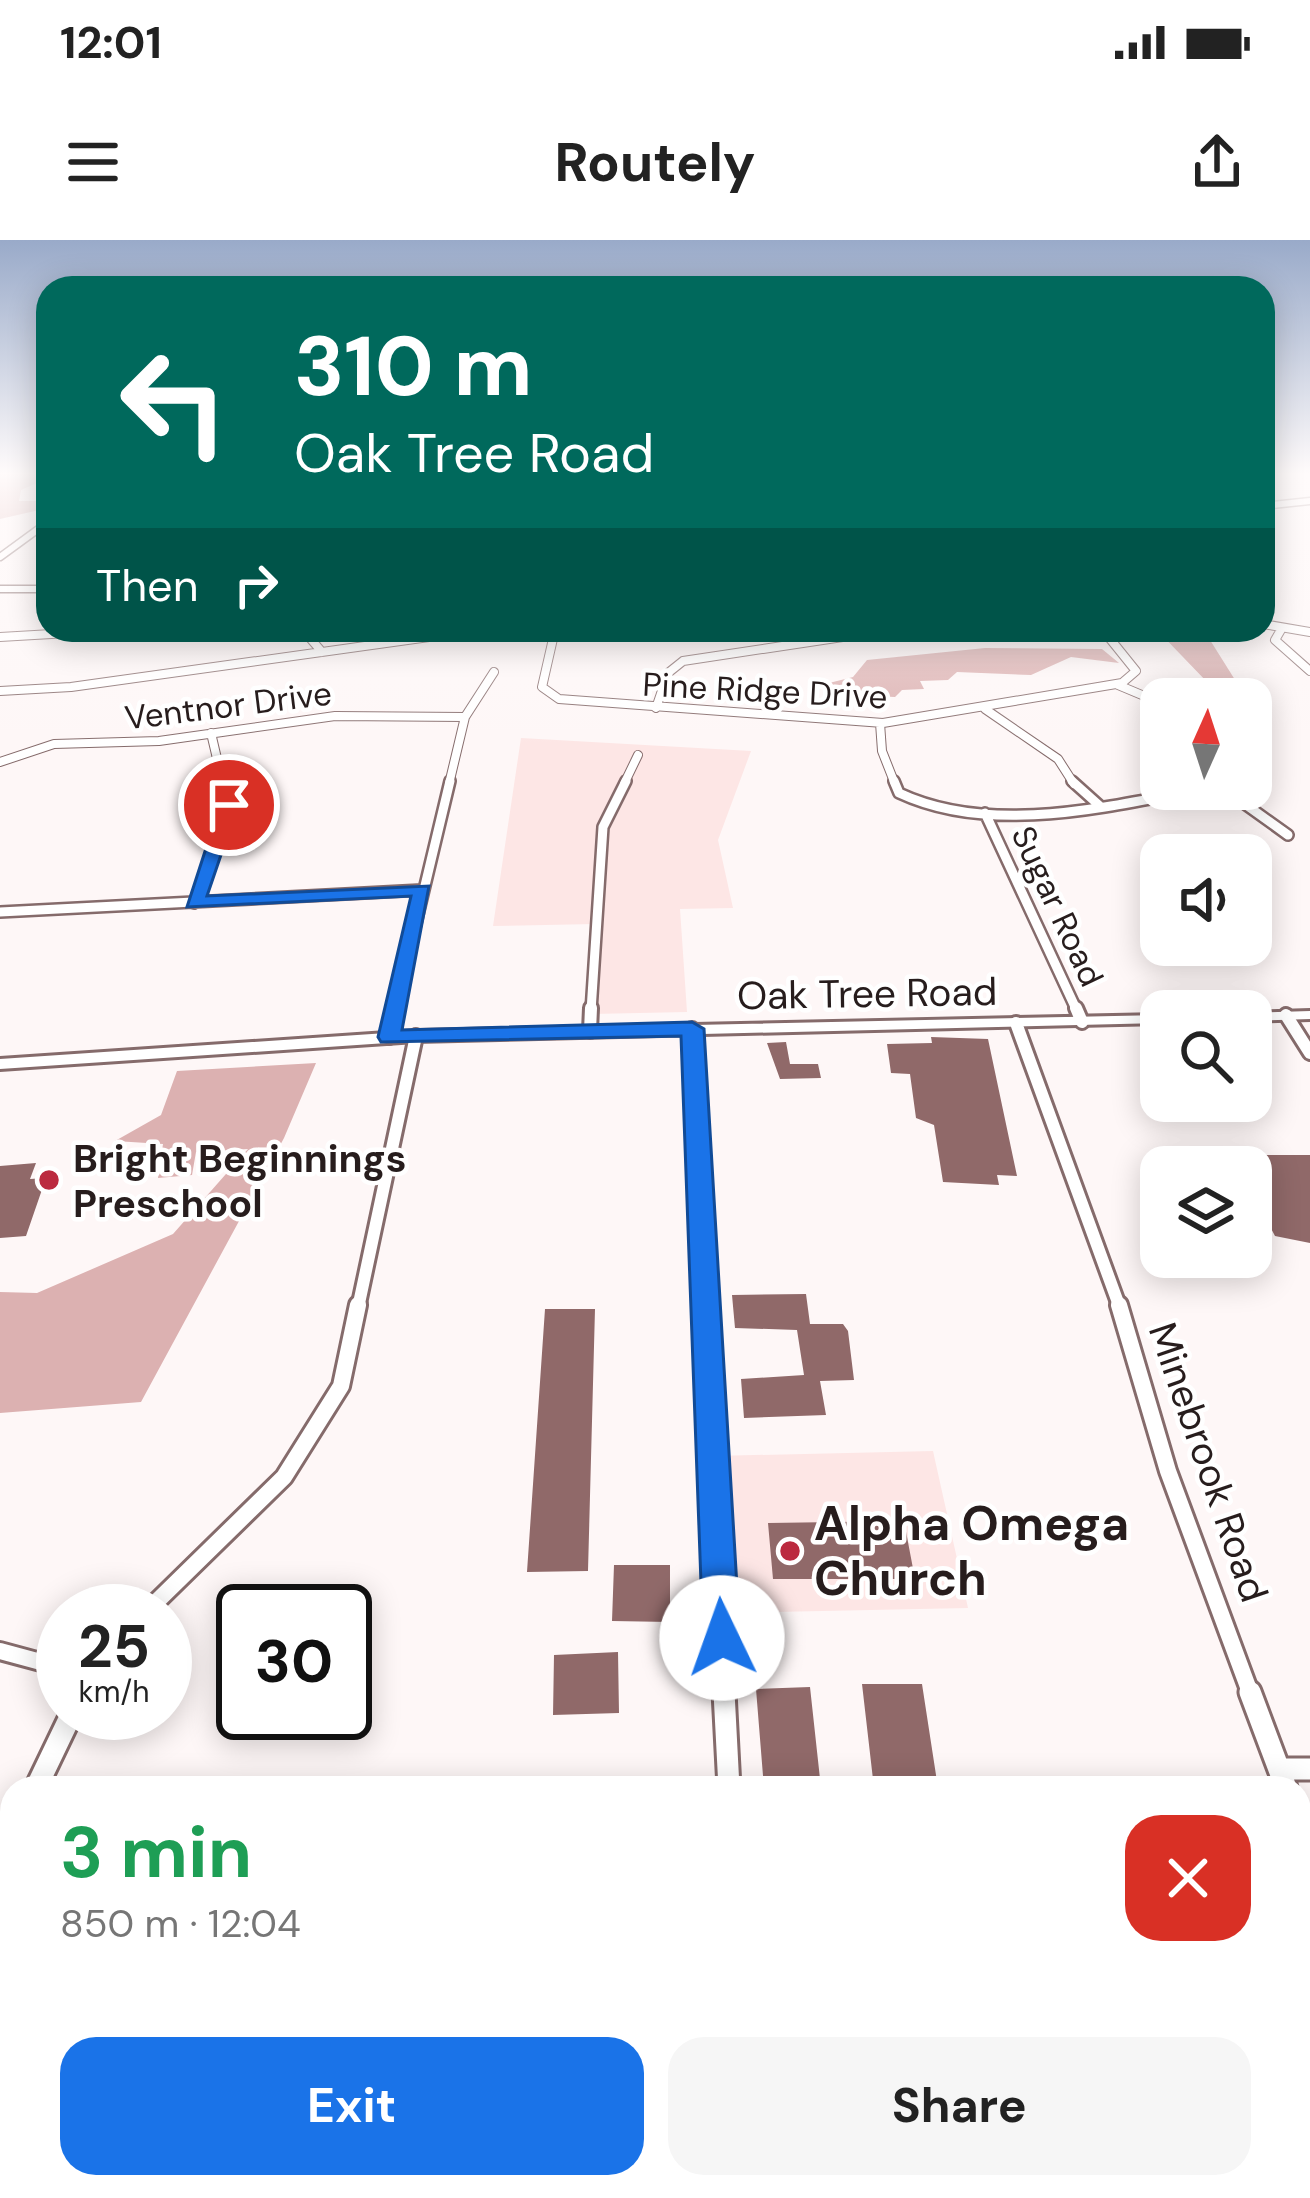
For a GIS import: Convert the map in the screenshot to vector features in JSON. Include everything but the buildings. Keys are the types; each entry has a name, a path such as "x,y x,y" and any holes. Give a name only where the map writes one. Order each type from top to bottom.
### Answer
{"main road":[{"path":"1272,1016 1310,1015"},
{"name":"Oak Tree Road","path":"0,1064 389,1037 1140,1020"}],"street":[{"path":"0,589 36,589"},
{"path":"1275,627 1310,632"},
{"path":"1282,628 1276,640 1310,671"},
{"path":"0,638 36,636"},
{"path":"313,642 322,652"},
{"path":"0,691 393,642"},
{"name":"Pine Ridge Drive","path":"552,642 543,674 548,693 575,703 880,723 985,710 1118,685"},
{"path":"656,708 668,674 683,661 809,642"},
{"path":"1113,642 1136,670 1118,685 1140,694"},
{"path":"389,1037 465,717 494,672"},
{"path":"985,710 1058,759 1078,789 1101,807"},
{"name":"Ventnor Drive","path":"0,762 54,744 146,743 335,716 465,717"},
{"path":"880,723 882,751 899,793 928,808 986,813 1101,807 1140,800"},
{"path":"194,903 229,812 211,734"},
{"path":"590,1031 603,826 638,755"},
{"path":"1253,810 1288,835"},
{"name":"Sugar Road","path":"986,813 1082,1022"},
{"path":"0,912 422,890"},
{"path":"1286,1016 1310,1053"},
{"name":"Minebrook Road","path":"1016,1023 1107,1265 1168,1471 1281,1776"},
{"path":"692,1029 728,1776"},
{"path":"175,1584 284,1477 341,1387 416,1036"},
{"path":"0,1651 36,1661"},
{"path":"42,1776 60,1740"}],"shaded area":[{"path":"1169,642 1211,642 1234,678 1203,678"},
{"path":"985,648 1102,649 1119,663 1071,657 1031,675 957,672 948,680 920,681 924,689 902,690 895,697 850,695 817,686 853,677 867,660"},
{"path":"521,738 751,751 718,840 733,908 680,909 687,1012 592,1014 595,924 493,926"},
{"path":"316,1063 284,1138 141,1402 0,1413 0,1292 37,1293 173,1234 248,1149 196,1152 192,1175 158,1178 163,1144 115,1141 161,1115 177,1071"},
{"path":"933,1451 968,1608 721,1613 713,1456"}],"place":[{"name":"Bright Beginnings Preschool","path":"49,1180"},
{"name":"Alpha Omega Church","path":"790,1551"}],"route":[{"path":"229,805 194,903 422,890 389,1037 692,1029 722,1638"}]}
